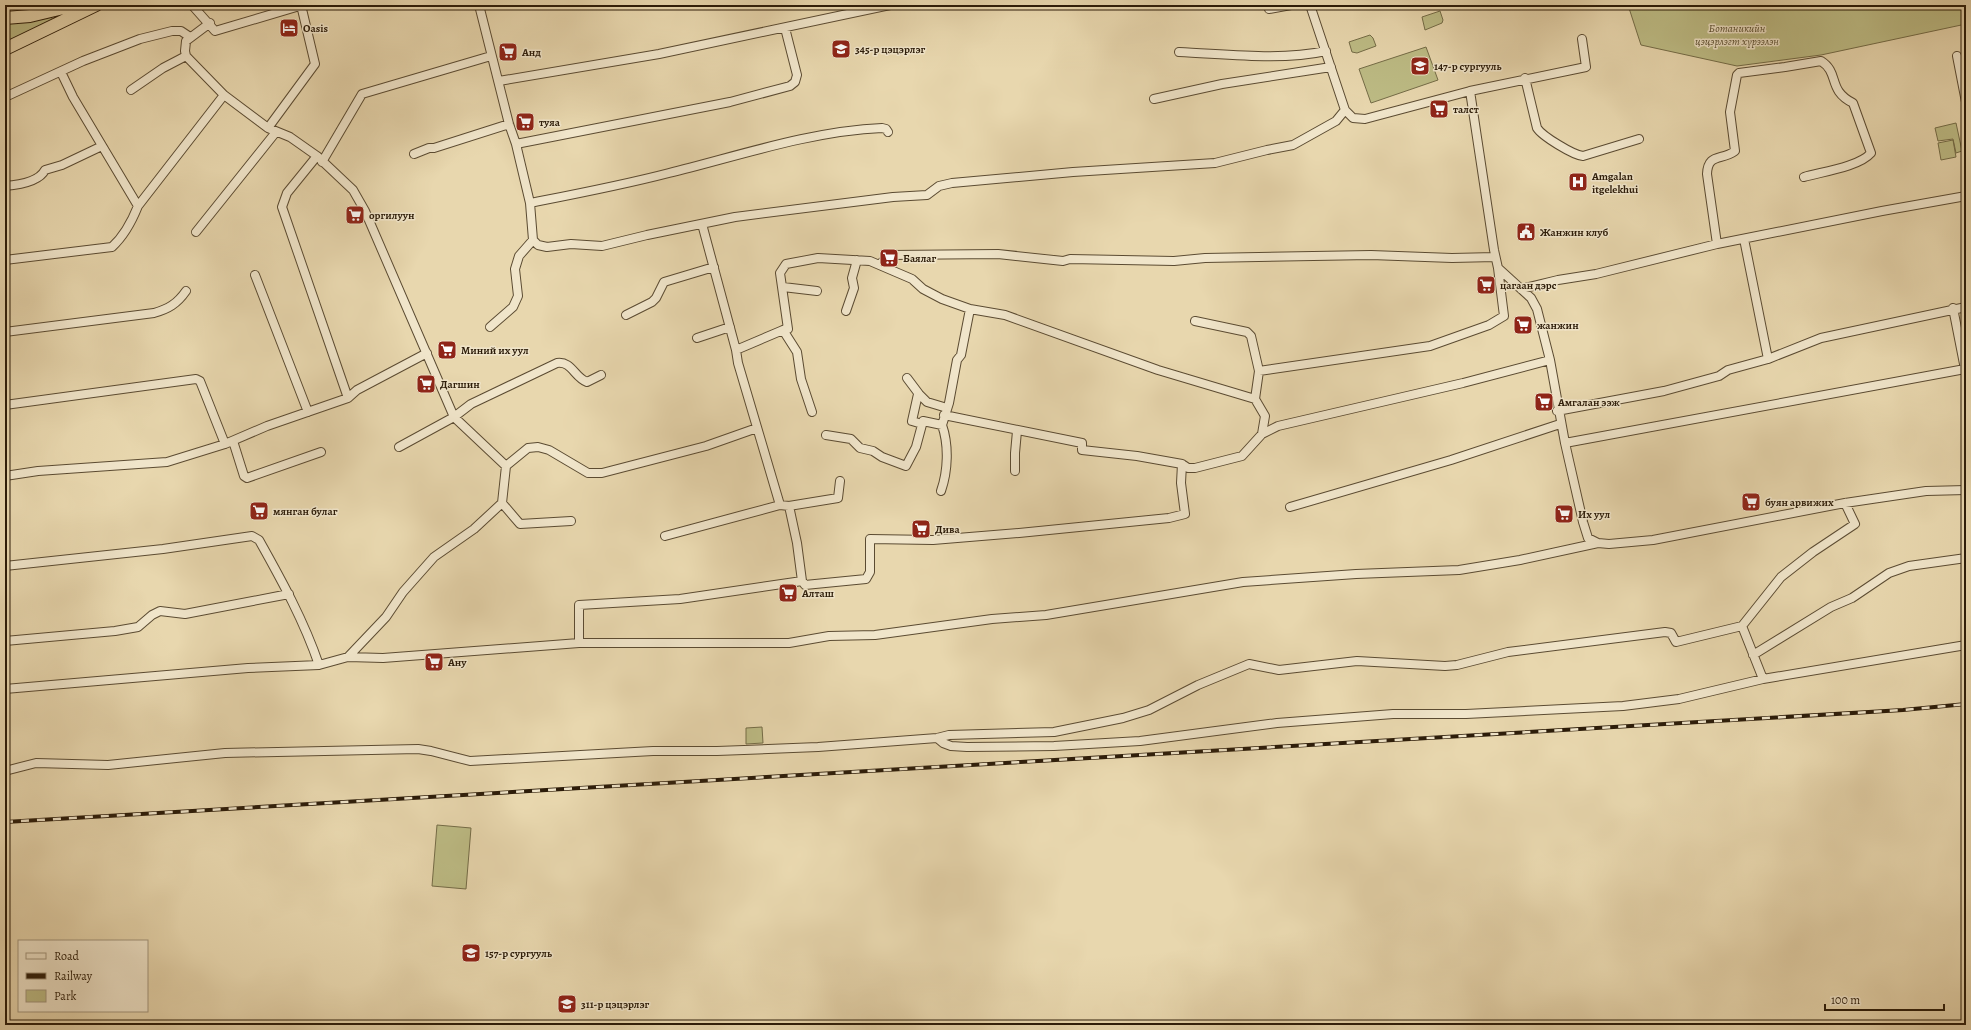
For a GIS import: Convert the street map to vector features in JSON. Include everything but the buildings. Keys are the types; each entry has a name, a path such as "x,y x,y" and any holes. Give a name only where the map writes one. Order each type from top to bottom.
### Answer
{"highway":[{"path":"5,18 30,16 76,5"},
{"path":"5,49 96,5"}],"street":[{"path":"192,5 215,31 302,5 315,64 268,128"},
{"path":"479,5 530,203 533,240 538,246 547,247 571,244 602,246 702,224 774,211 893,197 927,195 939,186 975,180 1215,164 1267,150 1293,145 1336,121 1345,110"},
{"path":"499,81 659,54 890,5"},
{"path":"1270,9 1291,5"},
{"path":"1310,5 1345,110 1351,117 1362,119 1525,78 1586,67 1582,38"},
{"path":"210,24 190,37 185,45 186,56 224,95 268,128 290,137 319,159 353,190 365,211 454,417 506,466"},
{"path":"516,144 730,102 790,86 795,82 797,75 785,28"},
{"path":"5,97 83,61 159,33 179,31 190,37"},
{"path":"1179,52 1284,57 1310,55 1326,51"},
{"path":"132,90 163,68 186,56"},
{"path":"348,398 282,207 287,194 319,159 362,94 491,56"},
{"path":"1957,56 1964,84 1966,102"},
{"path":"1718,244 1706,174 1707,165 1712,160 1730,155 1734,151 1730,112 1736,75 1739,73 1785,68 1821,60 1829,66 1838,92 1844,98 1853,103 1871,153 1867,158 1804,177"},
{"path":"1154,100 1222,84 1331,67"},
{"path":"61,72 102,146 138,206"},
{"path":"1525,78 1537,128 1542,135 1552,139 1577,155 1583,156 1639,139"},
{"path":"1259,371 1430,346 1489,325 1504,316 1498,268 1470,91"},
{"path":"5,260 112,247 130,224 138,206 224,95"},
{"path":"414,154 429,148 434,148 509,124"},
{"path":"530,203 668,174 727,157 841,131 882,128 886,129 888,132"},
{"path":"196,232 276,132"},
{"path":"5,186 32,180 42,174 45,170 62,165 102,146"},
{"path":"1521,289 1558,280 1596,274 1718,244 1882,211 1966,196"},
{"path":"702,224 736,350 738,363 757,428 797,543 802,581 805,585 866,578 870,572 870,539 933,540 1019,534 1161,519 1185,514 1180,482 1182,464"},
{"path":"1744,239 1768,359"},
{"path":"490,327 513,308 518,296 515,269 519,256 533,240"},
{"path":"880,264 890,255 998,254 1063,261 1070,259 1174,261 1205,258 1371,255 1452,258 1496,257"},
{"path":"736,350 788,328 780,273 786,264 818,258 870,261 880,264 885,269 912,279 923,289 942,299 970,309 1005,316 1158,370 1255,399"},
{"path":"846,312 854,288 852,278 857,260"},
{"path":"626,314 652,302 656,298 664,282 714,267"},
{"path":"1498,268 1531,298 1537,309 1550,360 1560,424 1583,522 1588,538 1598,543"},
{"path":"256,275 308,412"},
{"path":"783,288 817,291"},
{"path":"5,332 154,313 168,309 180,300 186,291"},
{"path":"1558,411 1664,391 1719,376 1728,370 1768,359 1821,338 1953,308 1966,307"},
{"path":"1565,443 1965,369 1953,308"},
{"path":"941,491 945,479 946,447 942,425 970,309"},
{"path":"1195,321 1247,332 1252,336 1259,371 1255,399 1265,416 1262,434"},
{"path":"697,338 730,327"},
{"path":"782,330 797,352 801,379 812,412"},
{"path":"5,476 38,471 167,462 229,442 267,426 348,398 357,390 427,353"},
{"path":"907,378 918,394 927,402 963,418 1017,431 1082,443 1082,450 1137,456 1182,464 1188,468 1195,468 1242,456 1262,434 1278,426 1463,383 1550,360"},
{"path":"399,447 454,417 471,404 557,363 563,362 568,364 583,381 587,382 601,376"},
{"path":"5,405 196,379 200,381 244,476 247,478 321,452"},
{"path":"918,394 912,421 922,424"},
{"path":"826,435 851,439 860,448 906,466 916,446 923,421 942,425"},
{"path":"1290,506 1451,460 1560,424"},
{"path":"348,657 386,617 403,592 434,557 474,530 502,503 506,466 528,448 538,447 549,450 588,473 602,473 706,446 757,428"},
{"path":"1015,471 1017,431"},
{"path":"665,536 784,506 838,498 840,481"},
{"path":"5,689 248,668 319,665 348,657 382,658 579,643 761,643 789,642 829,636 875,635 992,619 1059,613 1243,582 1356,574 1459,570 1520,560 1598,543 1609,544 1653,540 1845,503 1926,491 1966,490"},
{"path":"502,503 520,524 571,521"},
{"path":"5,771 36,763 108,765 255,752 418,749 470,761 653,751 717,751 818,747 937,738 949,734 1064,731 1123,718 1149,710 1198,685 1233,669 1249,664 1261,665 1279,670 1357,661 1451,666 1508,652 1616,640 1665,632 1672,633 1676,642 1742,626 1781,577 1813,552 1855,524 1845,503"},
{"path":"5,566 163,549 252,536 259,540 289,594 308,634 319,665"},
{"path":"1754,655 1831,607 1852,598 1889,573 1909,566 1966,558"},
{"path":"579,643 579,605 680,599 802,581"},
{"path":"5,641 115,631 138,627 152,615 160,611 184,614 289,594"},
{"path":"1742,626 1763,679"},
{"path":"937,738 947,745 967,747 1054,746 1140,741 1277,723 1393,714 1466,714 1649,704 1679,699 1763,679 1966,645"}],"green space":[{"name":"Ботаникийн цэцэрлэгт хүрээлэн","path":"1628,5 1966,5 1966,24 1821,55 1737,66 1641,45"},
{"path":"1440,11 1443,20 1442,23 1425,30 1422,17"},
{"path":"51,17 53,20 5,43 5,23"},
{"path":"1370,35 1376,46 1357,53 1352,52 1349,42"},
{"path":"1426,47 1438,80 1371,103 1359,69"},
{"path":"1956,123 1962,151 1956,153 1953,139 1938,141 1935,128"},
{"path":"1953,140 1956,157 1941,160 1938,143"},
{"path":"762,727 763,743 746,744 746,728"},
{"path":"437,825 471,828 466,889 432,886"}],"railway":[{"path":"5,822 1903,710 1966,704"}],"place":[{"name":"Oasis","path":"289,28"},
{"name":"345-р цэцэрлэг","path":"841,49"},
{"name":"Анд","path":"508,52"},
{"name":"147-р сургууль","path":"1420,66"},
{"name":"талст","path":"1439,109"},
{"name":"туяа","path":"525,122"},
{"name":"Amgalan itgelekhui","path":"1578,182"},
{"name":"оргилуун","path":"355,215"},
{"name":"Жанжин клуб","path":"1526,232"},
{"name":"Баялаг","path":"889,258"},
{"name":"цагаан дэрс","path":"1486,285"},
{"name":"жанжин","path":"1523,325"},
{"name":"Миний их уул","path":"447,350"},
{"name":"Дагшин","path":"426,384"},
{"name":"Амгалан ээж","path":"1544,402"},
{"name":"буян арвижих","path":"1751,502"},
{"name":"мянган булаг","path":"259,511"},
{"name":"Их уул","path":"1564,514"},
{"name":"Дива","path":"921,529"},
{"name":"Алташ","path":"788,593"},
{"name":"Ану","path":"434,662"},
{"name":"157-р сургууль","path":"471,953"},
{"name":"311-р цэцэрлэг","path":"567,1004"}]}
